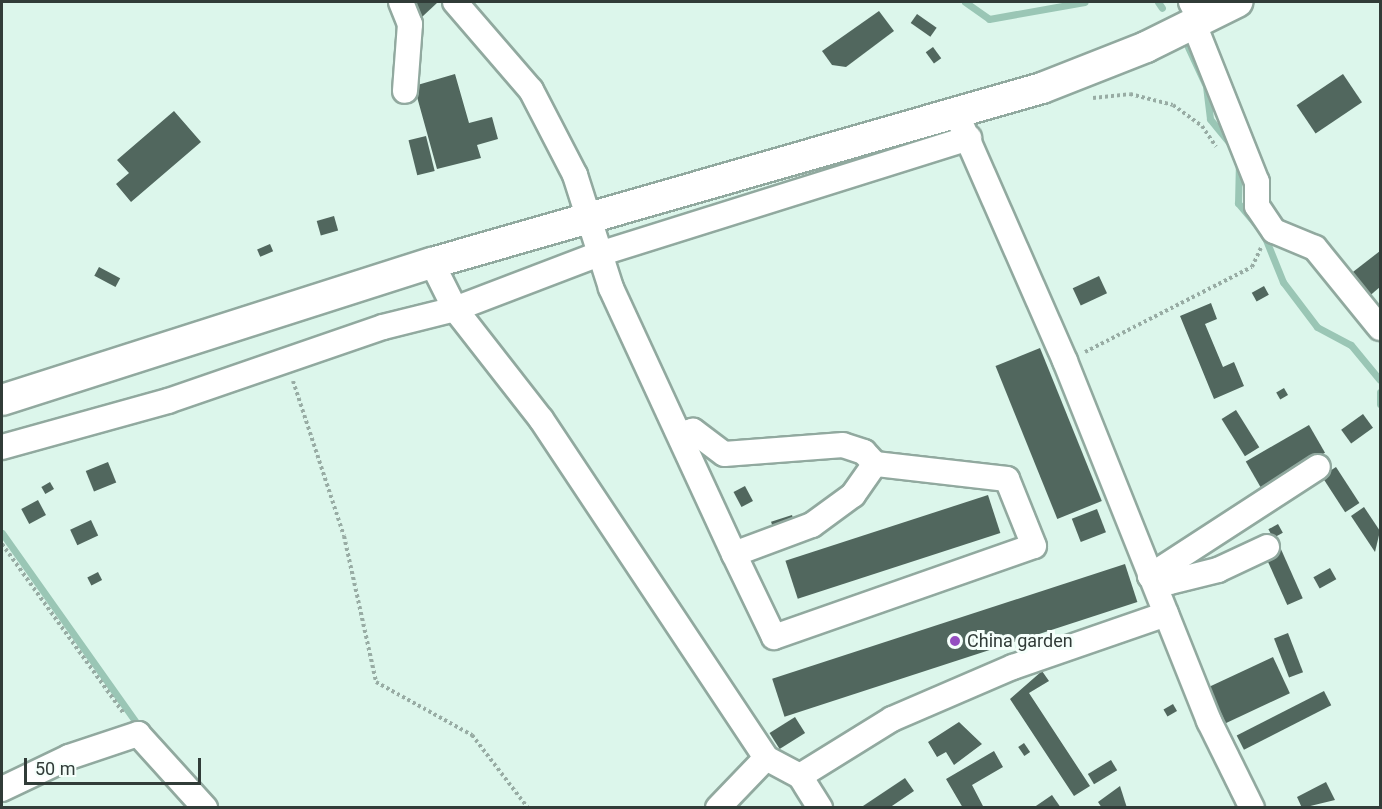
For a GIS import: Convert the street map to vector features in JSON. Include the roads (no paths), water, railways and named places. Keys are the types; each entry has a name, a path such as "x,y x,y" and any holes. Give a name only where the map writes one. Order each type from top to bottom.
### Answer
{"main road":[{"path":"2,400 432,263 587,218 962,126 1195,16 1237,2"}],"street":[{"path":"401,2 410,24 405,91"},
{"path":"455,2 531,90 575,175 598,254 679,434 734,554 774,637 1034,546 1007,479 875,464 864,452 843,445 723,454 693,431 679,434"},
{"path":"1195,16 1257,182 1257,206 1274,231 1315,248 1380,328"},
{"path":"2,447 127,414 287,360 455,309 598,254 962,126 1065,361 1166,614 1252,807"},
{"path":"432,263 455,309 541,419 765,758 800,776 820,807"},
{"path":"734,554 812,525 853,495 875,464"},
{"path":"1150,576 1318,467"},
{"path":"1150,576 1170,582 1218,570 1267,547"},
{"path":"800,776 892,719 1013,667 1166,614"},
{"path":"2,789 69,757 138,734 205,807"},
{"path":"718,807 765,758"}],"waterway":[{"path":"965,2 989,19 1084,2"},
{"path":"1158,2 1162,8"},
{"path":"1188,47 1206,86 1210,119 1231,145"},
{"path":"1239,160 1238,203 1257,226"},
{"path":"1264,235 1283,282 1317,327 1351,345 1380,380"},
{"path":"1380,392 1380,404"},
{"path":"2,533 142,731"}],"place":[{"name":"China garden","path":"955,641"}]}
